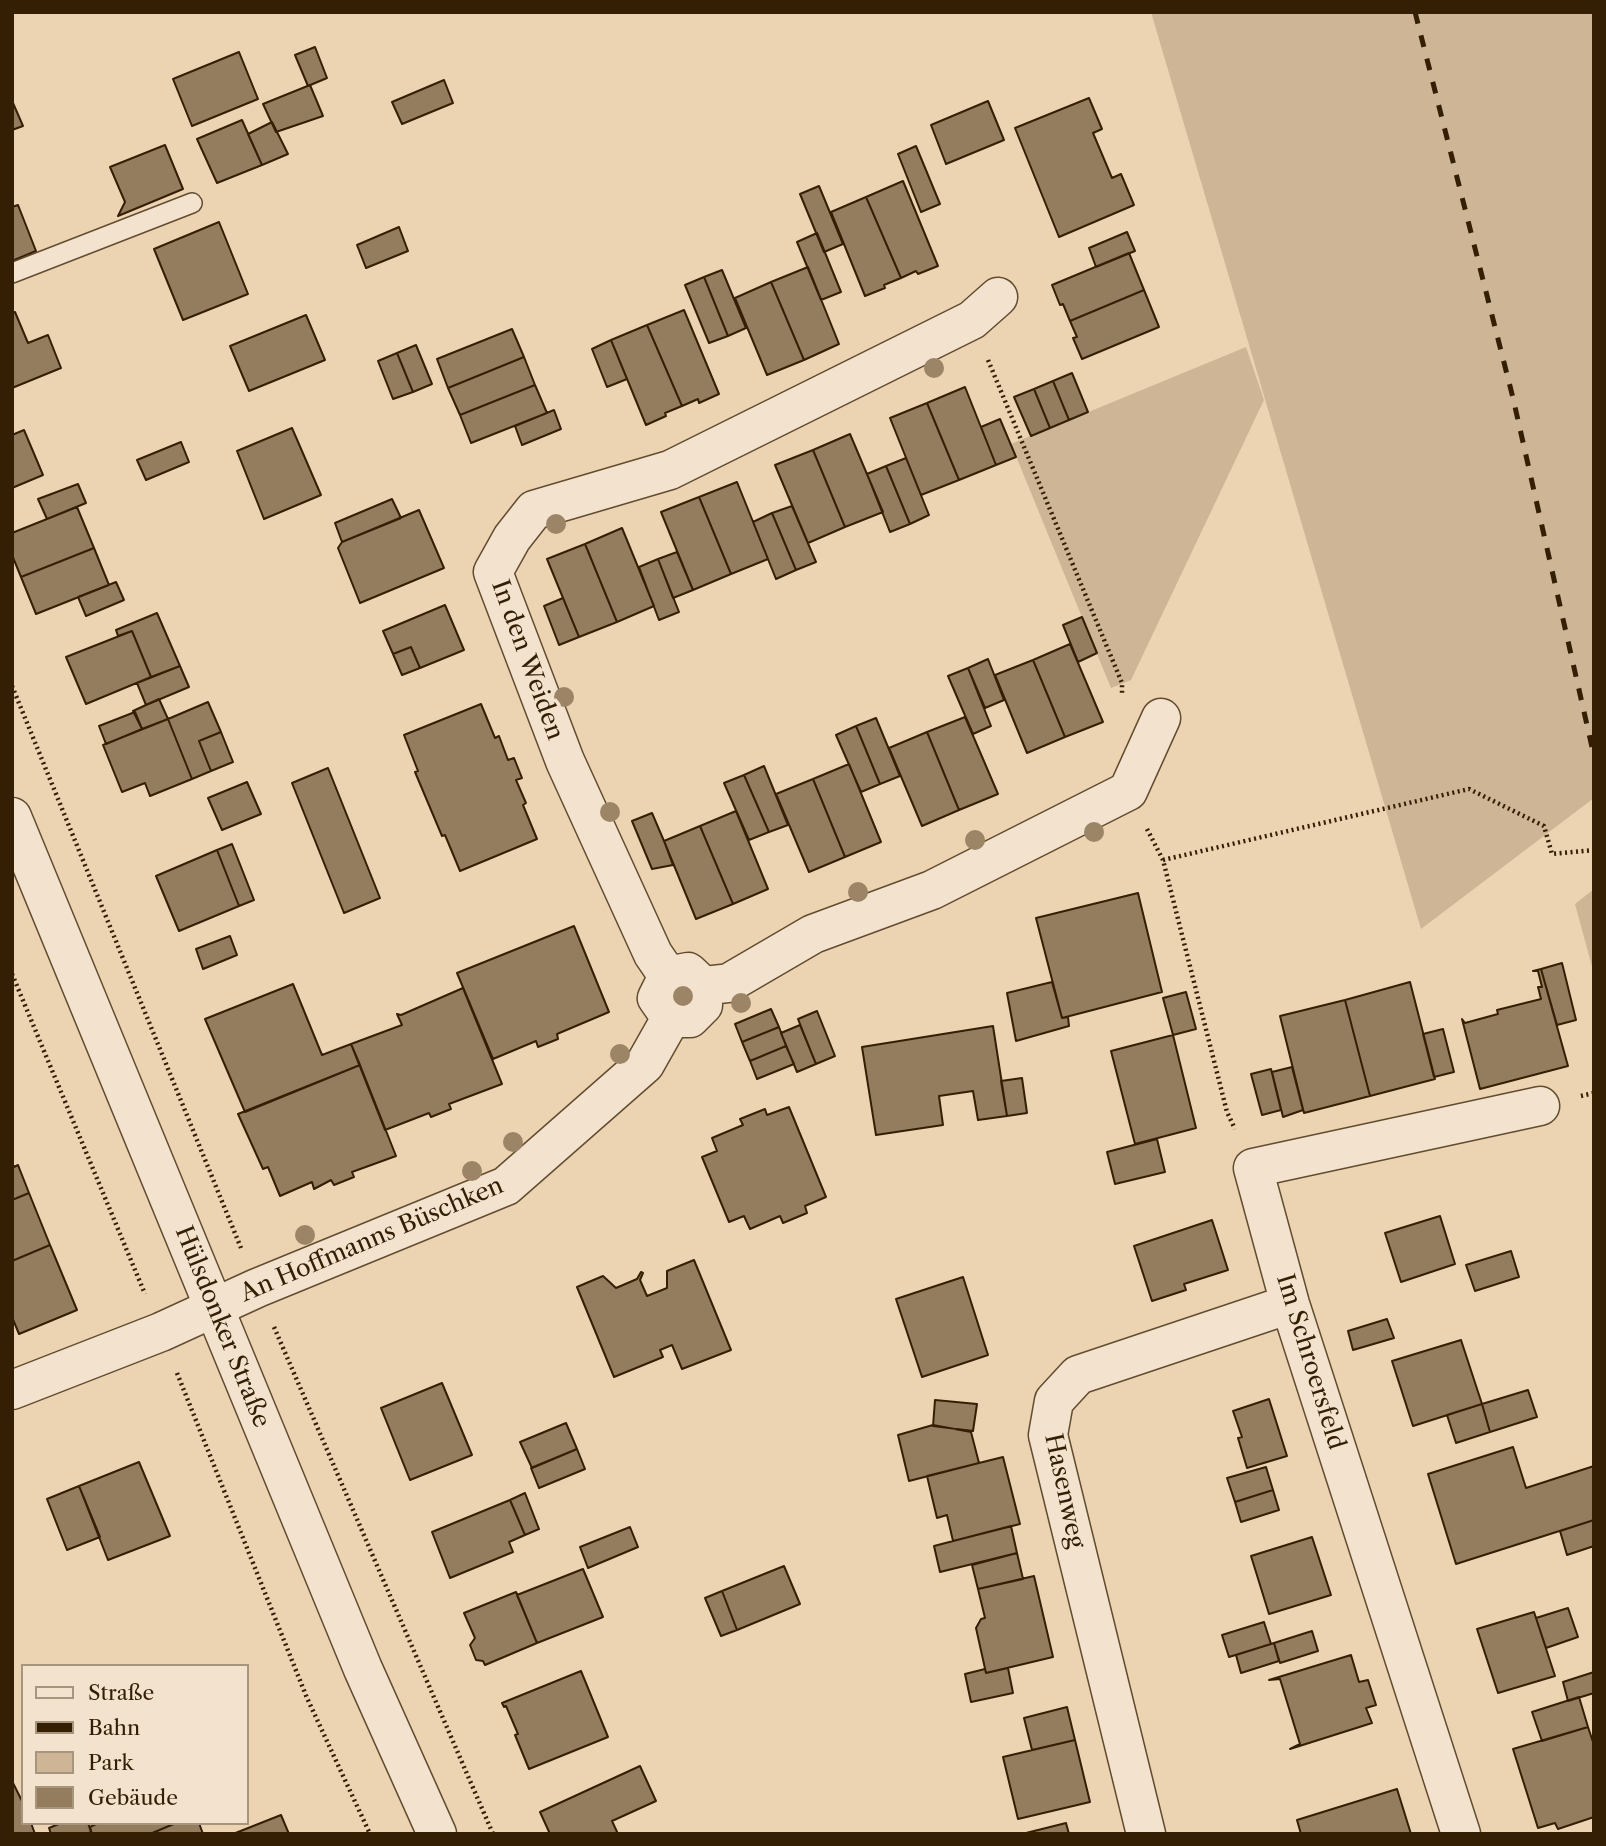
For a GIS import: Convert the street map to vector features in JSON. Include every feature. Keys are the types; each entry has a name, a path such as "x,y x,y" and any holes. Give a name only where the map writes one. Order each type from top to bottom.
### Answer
{"street":[{"name":"In den Weiden","path":"685,981 653,954 565,761 493,572 512,538 534,510 670,470 985,309"},
{"path":"685,981 729,983 813,934 932,890 1128,790 1161,718"},
{"name":"Hülsdonker Straße","path":"12,817 363,1669 437,1834"},
{"name":"An Hoffmanns Büschken","path":"12,1390 161,1332 270,1283 506,1186 645,1064 671,1018 657,998 685,981"},
{"path":"1253,1168 1540,1105"},
{"name":"Im Schroersfeld","path":"1253,1168 1290,1304 1461,1834"},
{"name":"Hasenweg","path":"1146,1834 1048,1435 1054,1401 1078,1374 1290,1304"}],"lane":[{"path":"12,273 192,203"}],"path":[{"path":"985,309 1122,683 1122,696"},
{"path":"1163,860 1469,789 1544,825 1552,854 1594,850"},
{"path":"1128,790 1163,860 1227,1112 1253,1168"},
{"path":"12,974 161,1332 307,1698 370,1834"}],"green space":[{"path":"1151,12 1594,12 1594,798 1421,929"},
{"path":"1246,347 1264,400 1131,680 1111,688 1011,444"},
{"path":"1594,889 1594,974 1575,904"}],"building":[{"path":"315,47 327,78 308,86 295,55"},
{"path":"239,52 258,99 192,126 173,79"},
{"path":"444,80 453,103 402,124 392,102"},
{"path":"310,85 323,116 276,132 263,104"},
{"path":"1089,98 1102,129 1093,133 1112,178 1121,174 1134,205 1059,237 1015,128"},
{"path":"988,101 1004,140 946,164 931,125"},
{"path":"12,104 23,126 12,130"},
{"path":"242,120 262,165 217,183 197,139"},
{"path":"272,122 288,154 262,165 248,134"},
{"path":"165,145 183,189 118,216 125,202 110,167"},
{"path":"916,146 940,204 921,212 898,154"},
{"path":"903,181 938,266 901,278 866,197"},
{"path":"819,186 843,244 824,252 800,194"},
{"path":"866,197 901,278 865,296 831,212"},
{"path":"18,205 36,251 12,261 12,207"},
{"path":"219,222 248,294 183,320 154,249"},
{"path":"399,227 408,251 366,268 357,245"},
{"path":"1127,232 1135,251 1096,267 1089,248"},
{"path":"817,233 841,292 821,300 797,242"},
{"path":"1129,253 1144,290 1070,321 1052,285"},
{"path":"808,267 839,344 804,360 771,282"},
{"path":"722,270 746,328 728,336 704,277"},
{"path":"704,277 728,336 709,343 685,285"},
{"path":"771,282 804,360 767,375 735,298"},
{"path":"1144,290 1159,327 1082,359 1073,338 1077,337 1070,321"},
{"path":"684,310 719,394 699,403 698,399 682,406 647,325"},
{"path":"15,312 28,343 48,335 61,368 12,388 12,313"},
{"path":"306,315 325,360 249,391 230,346"},
{"path":"647,325 682,406 646,425 611,340"},
{"path":"512,329 524,357 448,388 437,359"},
{"path":"611,340 627,379 607,387 592,349"},
{"path":"416,345 432,384 413,392 397,353"},
{"path":"397,353 413,392 393,399 378,361"},
{"path":"524,357 535,385 460,415 448,388"},
{"path":"1072,373 1088,412 1069,420 1053,381"},
{"path":"1053,381 1069,420 1050,428 1034,389"},
{"path":"535,385 547,413 471,443 460,415"},
{"path":"965,387 996,465 959,480 927,403"},
{"path":"1034,389 1050,428 1031,436 1014,397"},
{"path":"927,403 959,480 921,495 890,418"},
{"path":"554,410 561,429 522,445 515,426"},
{"path":"1000,419 1016,457 996,465 981,427"},
{"path":"292,428 321,495 264,519 237,451"},
{"path":"24,430 43,475 12,488 12,435"},
{"path":"850,434 883,512 845,527 813,450"},
{"path":"181,442 189,462 146,480 137,460"},
{"path":"813,450 845,527 808,543 775,465"},
{"path":"906,458 929,515 910,524 886,466"},
{"path":"886,466 910,524 890,532 867,474"},
{"path":"737,482 768,559 731,574 699,497"},
{"path":"78,484 86,503 47,519 38,499"},
{"path":"699,497 731,574 693,590 661,512"},
{"path":"392,499 401,518 342,542 335,523"},
{"path":"792,506 816,562 796,570 772,513"},
{"path":"77,507 94,548 21,577 12,555 12,533"},
{"path":"419,510 444,568 360,603 338,548 342,542"},
{"path":"772,513 796,570 776,579 753,522"},
{"path":"622,528 654,606 617,622 585,544"},
{"path":"585,544 617,622 579,637 547,559"},
{"path":"94,548 109,585 36,614 21,577"},
{"path":"677,552 693,590 673,598 658,559"},
{"path":"658,559 679,612 659,620 639,567"},
{"path":"116,582 124,600 86,616 78,597"},
{"path":"563,598 579,637 559,645 544,606"},
{"path":"445,605 464,650 420,668 411,647 393,654 383,631"},
{"path":"157,613 180,666 151,677 132,631 118,636 116,630"},
{"path":"1082,617 1097,653 1078,662 1063,625"},
{"path":"132,631 151,677 86,704 66,657"},
{"path":"1070,644 1103,722 1065,737 1033,660"},
{"path":"411,647 420,668 402,675 393,654"},
{"path":"988,659 1004,700 985,708 968,668"},
{"path":"1033,660 1065,737 1027,753 995,675"},
{"path":"180,666 189,687 146,705 137,683"},
{"path":"968,668 991,726 973,734 948,676"},
{"path":"159,699 168,719 142,729 133,711"},
{"path":"208,702 221,732 199,741 211,771 192,779 168,719"},
{"path":"481,704 495,738 499,736 508,760 514,758 522,778 516,780 526,803 523,805 537,839 460,871 415,772 418,771 404,735"},
{"path":"135,712 142,729 106,744 99,726"},
{"path":"965,717 998,794 959,810 927,732"},
{"path":"876,718 900,776 880,784 856,726"},
{"path":"168,719 192,779 150,796 145,783 122,792 103,745"},
{"path":"856,726 880,784 861,792 836,735"},
{"path":"221,732 233,762 211,771 199,741"},
{"path":"927,732 959,810 922,826 889,748"},
{"path":"849,764 881,842 845,857 813,779"},
{"path":"764,766 788,825 769,832 744,775"},
{"path":"328,768 380,898 344,913 292,783"},
{"path":"744,775 769,832 749,840 724,783"},
{"path":"813,779 845,857 809,872 776,794"},
{"path":"247,782 261,814 222,830 208,798"},
{"path":"736,811 768,889 733,904 700,826"},
{"path":"652,813 673,865 652,869 632,821"},
{"path":"700,826 733,904 696,919 664,841"},
{"path":"232,844 254,900 239,906 217,850"},
{"path":"217,850 239,906 179,931 156,876"},
{"path":"1138,893 1162,992 1062,1018 1036,918"},
{"path":"574,926 609,1012 557,1034 558,1039 538,1047 536,1041 493,1059 457,973"},
{"path":"230,936 237,955 203,969 196,949"},
{"path":"1562,963 1576,1020 1557,1025 1541,969"},
{"path":"1541,969 1568,1066 1480,1089 1462,1019 1465,1023 1498,1014 1497,1010 1541,999 1538,987 1542,987 1538,971 1533,971"},
{"path":"1052,982 1062,1018 1068,1017 1069,1026 1016,1041 1007,993"},
{"path":"1410,982 1435,1079 1370,1096 1345,1000"},
{"path":"293,984 322,1055 351,1044 360,1065 245,1112 205,1019"},
{"path":"463,988 502,1084 449,1104 451,1109 431,1117 429,1113 385,1130 351,1044 402,1025 397,1014 401,1015"},
{"path":"1186,992 1196,1029 1173,1035 1163,998"},
{"path":"1345,1000 1370,1096 1304,1113 1280,1016"},
{"path":"771,1009 779,1027 742,1042 735,1024"},
{"path":"817,1011 835,1056 816,1064 798,1019"},
{"path":"800,1025 816,1064 797,1072 781,1033"},
{"path":"993,1026 1007,1116 978,1120 973,1091 939,1096 943,1125 876,1135 862,1047"},
{"path":"779,1027 786,1046 750,1061 742,1042"},
{"path":"1443,1029 1454,1072 1434,1077 1423,1034"},
{"path":"1173,1035 1196,1128 1135,1144 1111,1051"},
{"path":"786,1046 794,1064 757,1079 750,1061"},
{"path":"360,1065 396,1156 352,1172 354,1177 334,1185 331,1180 314,1189 312,1182 280,1196 268,1167 263,1169 238,1114"},
{"path":"1292,1067 1303,1110 1283,1117 1272,1072"},
{"path":"1271,1069 1281,1110 1262,1115 1251,1074"},
{"path":"1022,1078 1027,1113 1007,1116 1001,1081"},
{"path":"789,1107 826,1197 805,1206 807,1213 783,1223 780,1216 750,1229 744,1216 729,1222 702,1157 717,1151 712,1138 743,1125 740,1119 765,1109 767,1115"},
{"path":"1157,1139 1165,1172 1115,1184 1107,1152"},
{"path":"12,1163 14,1167 18,1165 29,1193 12,1200"},
{"path":"29,1193 50,1245 12,1261 12,1200"},
{"path":"1440,1216 1455,1264 1401,1282 1385,1233"},
{"path":"1212,1220 1228,1270 1184,1284 1186,1290 1152,1301 1134,1246"},
{"path":"50,1245 77,1310 19,1334 12,1317 12,1261"},
{"path":"1511,1251 1519,1277 1475,1291 1466,1265"},
{"path":"694,1260 731,1350 682,1369 672,1345 660,1350 663,1357 614,1377 577,1287 603,1276 616,1288 637,1279 641,1272 643,1273 640,1280 647,1296 667,1288 667,1271"},
{"path":"963,1277 988,1355 922,1377 896,1299"},
{"path":"1387,1319 1394,1338 1353,1350 1348,1331"},
{"path":"1461,1340 1482,1404 1413,1426 1392,1361"},
{"path":"442,1383 472,1455 410,1480 381,1408"},
{"path":"1528,1390 1537,1417 1490,1432 1482,1404"},
{"path":"1269,1399 1287,1456 1247,1468 1238,1438 1242,1437 1233,1411"},
{"path":"935,1400 977,1404 973,1431 933,1426"},
{"path":"1482,1404 1490,1432 1456,1443 1447,1415"},
{"path":"566,1423 577,1449 532,1468 520,1442"},
{"path":"933,1425 971,1432 979,1463 909,1481 898,1435"},
{"path":"1513,1447 1526,1488 1594,1466 1594,1520 1456,1564 1428,1474"},
{"path":"577,1449 585,1469 539,1488 531,1468"},
{"path":"1003,1457 1020,1524 953,1541 947,1515 937,1518 927,1476"},
{"path":"139,1462 170,1536 108,1560 79,1486"},
{"path":"1266,1467 1273,1490 1235,1502 1227,1478"},
{"path":"79,1486 100,1537 67,1550 47,1499"},
{"path":"1273,1490 1279,1510 1241,1522 1235,1502"},
{"path":"525,1493 539,1529 525,1535 510,1500"},
{"path":"510,1500 525,1535 509,1542 513,1552 450,1578 432,1532"},
{"path":"1594,1520 1594,1546 1567,1555 1560,1531"},
{"path":"1011,1526 1017,1553 940,1572 934,1546"},
{"path":"630,1527 638,1547 588,1568 580,1547"},
{"path":"1312,1537 1331,1595 1269,1614 1251,1556"},
{"path":"1017,1553 1023,1579 978,1589 972,1565"},
{"path":"784,1566 800,1604 737,1630 722,1591"},
{"path":"583,1569 603,1617 537,1643 517,1595"},
{"path":"1034,1576 1053,1657 986,1673 976,1628 981,1619 985,1618 978,1589"},
{"path":"722,1591 737,1630 721,1636 705,1598"},
{"path":"516,1592 537,1643 485,1665 483,1661 476,1660 470,1645 475,1638 464,1613"},
{"path":"1568,1608 1578,1637 1546,1648 1536,1618"},
{"path":"1534,1612 1555,1676 1498,1693 1477,1629"},
{"path":"1264,1622 1271,1644 1229,1657 1222,1635"},
{"path":"1312,1631 1318,1651 1280,1663 1274,1643"},
{"path":"1274,1643 1279,1661 1241,1673 1236,1655"},
{"path":"1351,1655 1359,1682 1368,1680 1376,1705 1366,1708 1372,1723 1290,1749 1300,1744 1280,1679 1269,1680"},
{"path":"1008,1668 1013,1693 971,1702 965,1674 985,1669 986,1673"},
{"path":"581,1671 608,1737 529,1769 515,1735 518,1734 506,1706 502,1703"},
{"path":"1594,1672 1594,1693 1568,1701 1563,1682"},
{"path":"1579,1697 1588,1727 1542,1741 1532,1712"},
{"path":"1067,1707 1075,1740 1032,1750 1024,1718"},
{"path":"1588,1727 1594,1745 1594,1817 1558,1829 1555,1823 1538,1828 1513,1749"},
{"path":"1075,1740 1090,1802 1018,1819 1003,1757"},
{"path":"640,1766 656,1801 612,1821 618,1834 550,1834 540,1812"},
{"path":"12,1781 21,1799 21,1825 32,1825 35,1834 12,1834"},
{"path":"1397,1789 1411,1834 1301,1834 1297,1820"},
{"path":"281,1815 289,1834 233,1834"},
{"path":"1066,1823 1069,1834 1022,1834"},
{"path":"56,1825 89,1825 91,1832 51,1834 49,1828"},
{"path":"171,1825 150,1834 92,1834 90,1827"},
{"path":"171,1825 200,1825 203,1834 150,1834"}],"railway":[{"path":"1415,12 1513,398 1594,756"}]}
